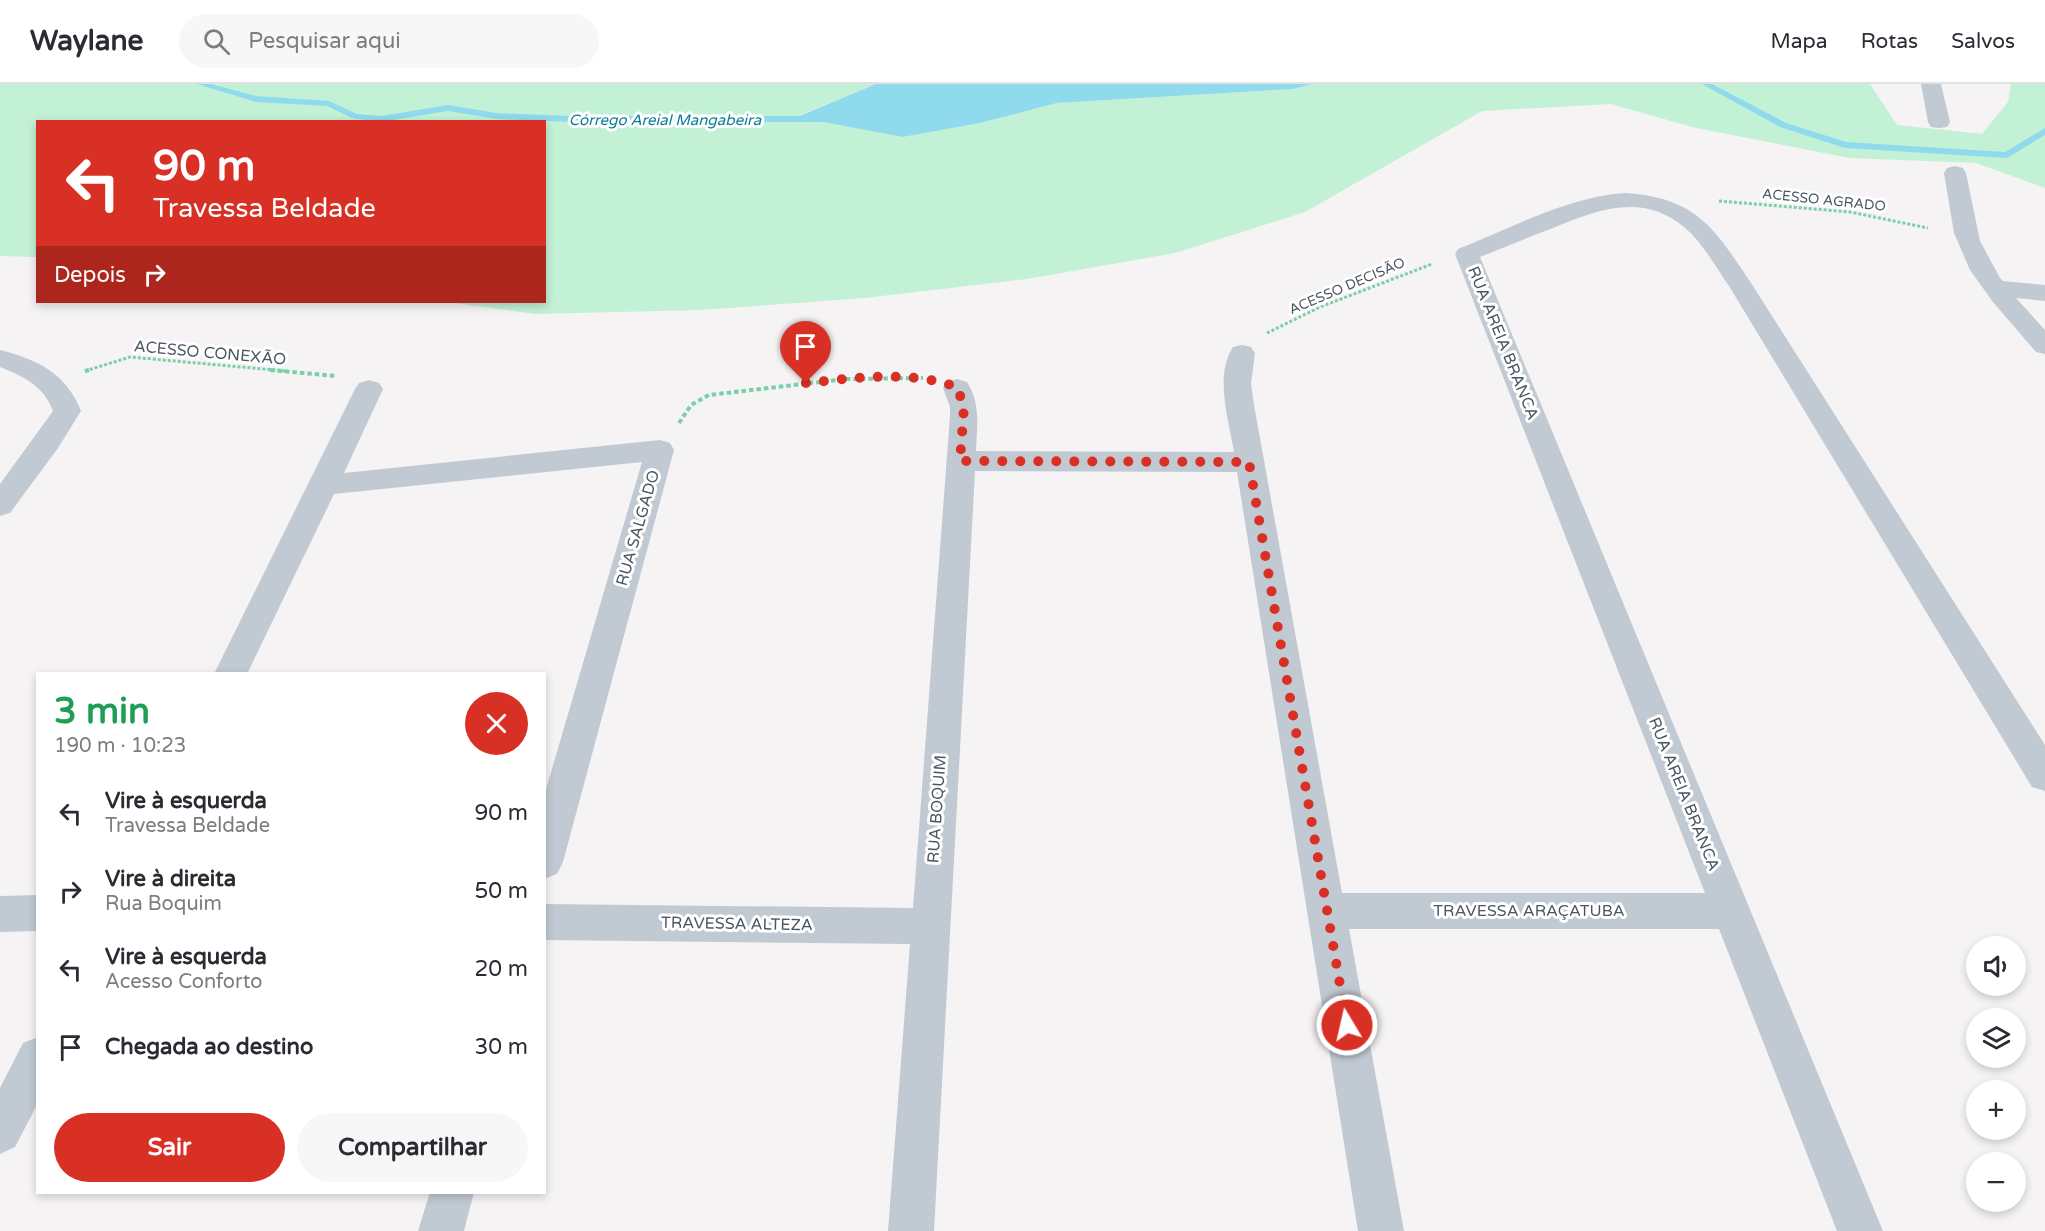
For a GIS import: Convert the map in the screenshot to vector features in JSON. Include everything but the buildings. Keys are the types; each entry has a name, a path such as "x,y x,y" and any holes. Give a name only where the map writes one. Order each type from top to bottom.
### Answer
{"street":[{"path":"1931,84 1939,122"},
{"path":"1955,172 1967,239 1983,271 2045,346"},
{"name":"RUA AREIA BRANCA","path":"1860,1231 1467,254 1574,211 1604,202 1641,202 1680,213 1702,232 1741,286 2045,776"},
{"path":"1995,288 2045,293"},
{"path":"1242,353 1237,384 1249,462 1382,1231"},
{"path":"0,358 26,367 49,382 60,392 67,411 48,441 0,505"},
{"name":"RUA BOQUIM","path":"911,1231 964,407 957,387"},
{"path":"231,672 369,389"},
{"name":"RUA SALGADO","path":"324,485 660,450 546,855"},
{"path":"960,461 1249,462"},
{"name":"TRAVESSA ARAÇATUBA","path":"1328,911 1730,911"},
{"path":"0,914 36,913"},
{"name":"TRAVESSA ALTEZA","path":"546,922 929,926"},
{"path":"0,1132 36,1062"},
{"path":"441,1231 451,1194"}],"path":[{"name":"ACESSO AGRADO","path":"1680,213 1701,200 1806,206 1894,218 1967,239"},
{"name":"ACESSO DECISÃO","path":"1242,353 1263,335 1320,307 1425,266 1467,254"},
{"name":"ACESSO CONEXÃO","path":"49,382 130,357 349,377 369,389"},
{"path":"660,450 688,409 698,400 709,395 757,388 885,377 922,378 957,387"}],"green space":[{"path":"0,84 876,84 798,116 903,137 980,123 1057,103 1293,89 1312,84 1870,84 1897,125 1982,134 2008,102 2011,84 2045,84 2045,188 1976,163 1850,158 1696,128 1611,104 1482,111 1305,212 1175,253 1027,279 865,298 701,310 535,314 455,303 546,303 546,120 36,120 36,257 0,256"}],"water":[{"path":"876,84 1312,84 1293,89 1057,103 980,123 903,137 797,117"}],"waterway":[{"name":"Córrego Areial Mangabeira","path":"201,84 256,99 329,104 355,116 381,119 448,108 497,116 572,119 828,119"},
{"name":"Córrego Areial Mangabeira","path":"1706,84 1783,125 1845,145 2007,155 2045,131"}],"route":[{"path":"806,383 902,377 940,381 957,387 964,407 960,461 1249,462 1347,1025"}]}
